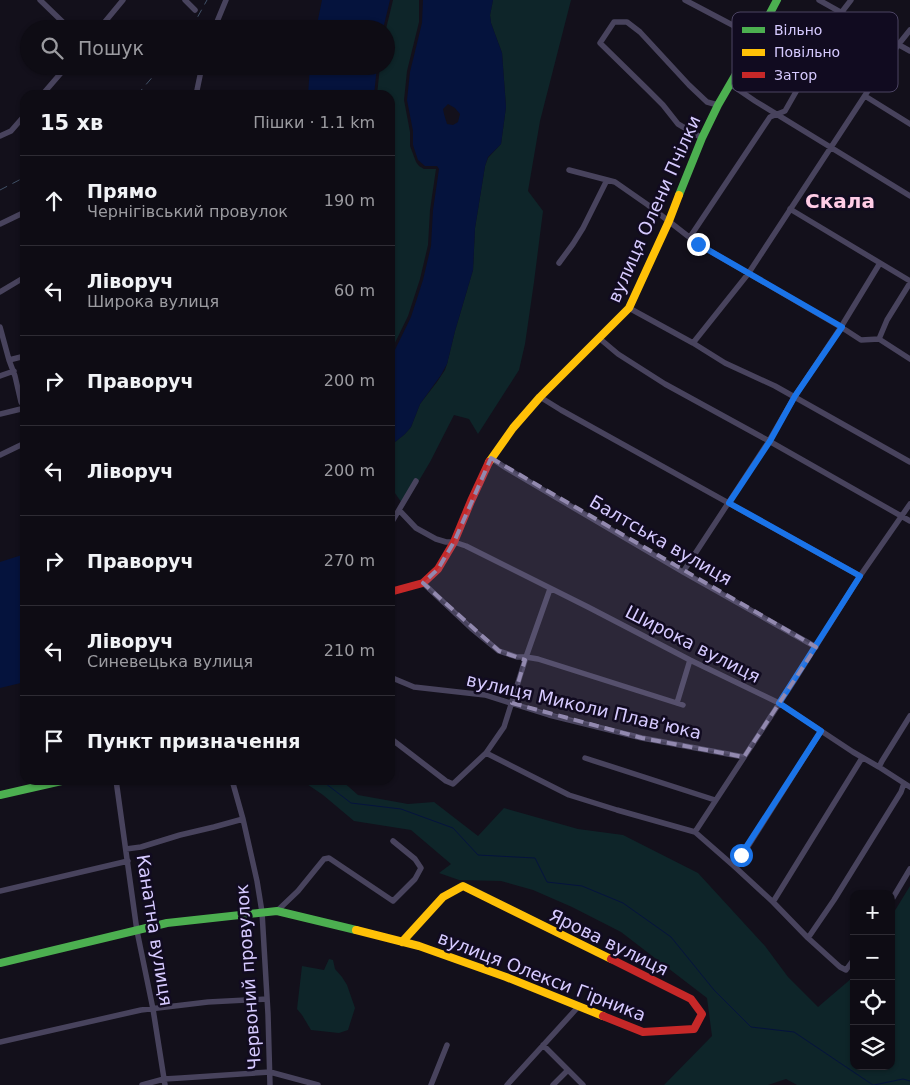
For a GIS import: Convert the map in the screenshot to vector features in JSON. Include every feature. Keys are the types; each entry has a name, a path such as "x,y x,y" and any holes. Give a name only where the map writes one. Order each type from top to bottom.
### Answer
{"street":[{"path":"40,0 61,20"},
{"path":"106,20 123,0"},
{"path":"185,0 194,10"},
{"path":"218,20 226,0"},
{"path":"685,0 732,25"},
{"name":"вулиця Олени Пчілки","path":"771,12 777,0"},
{"path":"819,0 839,12"},
{"path":"842,12 851,0"},
{"path":"702,138 678,124 663,105 600,43 614,22 627,22 640,32 707,102 718,105"},
{"path":"910,30 898,45 910,52"},
{"path":"46,90 59,75"},
{"path":"197,90 200,75"},
{"name":"вулиця Олени Пчілки","path":"423,583 438,569 454,542 491,458 513,428 540,397 629,308 669,222 702,138 732,81"},
{"path":"743,92 910,196"},
{"path":"690,237 770,117 785,111 796,92"},
{"path":"693,343 748,274 868,92"},
{"path":"865,96 910,124"},
{"path":"0,136 11,131 20,121"},
{"path":"569,170 615,182 698,244 842,327 861,340 879,339 910,359"},
{"path":"559,263 573,244 607,180"},
{"path":"790,209 910,282 887,320 879,339"},
{"path":"0,224 20,214"},
{"path":"683,572 770,441 795,396 842,327 880,263"},
{"path":"0,292 20,280"},
{"path":"629,308 725,363 795,396 910,462"},
{"path":"0,327 20,398"},
{"path":"599,338 618,354 664,384 770,441 910,521"},
{"path":"8,360 20,357"},
{"path":"0,376 14,371"},
{"path":"540,397 860,576"},
{"path":"0,414 20,409"},
{"path":"0,455 20,445"},
{"name":"Балтська вулиця","path":"491,458 683,572 816,647"},
{"path":"395,517 416,481"},
{"path":"695,832 860,576 910,504"},
{"name":"Широка вулиця","path":"399,510 416,528 436,539 466,546 779,703 910,787"},
{"path":"395,591 423,583 471,628 499,651 516,657 526,656 538,659 680,704 690,660"},
{"path":"395,742 446,781 453,784 486,753 504,727 526,656 550,589"},
{"name":"вулиця Миколи Плавʼюка","path":"395,679 414,687 485,695 549,715 642,738 744,756"},
{"path":"879,767 910,716"},
{"path":"735,866 821,731"},
{"path":"486,753 569,795 695,832 735,866 840,967 846,970 850,964"},
{"path":"585,758 715,800"},
{"path":"773,902 862,758"},
{"path":"808,938 834,900 901,792 904,783"},
{"path":"0,794 42,785"},
{"name":"Канатна вулиця","path":"117,785 137,930 165,1082"},
{"name":"Червоний провулок","path":"233,785 257,881 262,912 270,1085"},
{"path":"126,849 141,847 242,819"},
{"path":"277,910 298,891 324,859 329,858 393,901 415,879 422,868 411,855 393,841"},
{"path":"0,891 128,861"},
{"path":"895,894 910,869"},
{"name":"вулиця Олекси Гірника","path":"402,942 442,897 463,886"},
{"name":"Ярова вулиця","path":"463,886 691,999 702,1014 694,1030 672,1030"},
{"name":"вулиця Олекси Гірника","path":"0,963 167,923 277,910 419,946 506,977 643,1032 672,1030"},
{"path":"0,1042 141,1010 208,1002 267,999"},
{"path":"507,1085 578,1007"},
{"path":"431,1085 447,1045"},
{"path":"543,1045 583,1085"},
{"path":"553,1085 568,1070"},
{"path":"142,1085 270,1072 318,1085"}],"highlighted area":[{"path":"491,458 816,647 744,757 642,738 512,703 525,660 499,651 423,583 438,569 454,542"}],"green space":[{"path":"393,0 419,0 419,22 407,71 404,100 410,132 410,146 416,162 424,169 436,169 430,210 428,245 420,279 408,316 395,343 395,90 378,90 379,75 395,75 395,20 388,20"},
{"path":"493,0 571,0 540,121 528,191 543,211 525,344 519,370 478,434 469,419 454,415 430,462 404,506 395,493 395,442 411,427 420,404 445,370 473,270 475,228 485,166 488,158 501,144 506,107 502,53 490,15"},
{"path":"308,785 347,785 358,795 408,804 434,802 478,836 504,808 578,829 623,835 698,873 765,946 788,977 818,1007 850,980 850,1070 895,1070 895,910 910,886 910,1085 797,1085 786,1079 768,1085 664,1085 712,1036 707,998 621,932 572,907 533,890 501,881 459,880 439,873 451,864 411,830 354,821"},
{"path":"329,959 333,960 335,969 347,985 355,1008 348,1030 339,1033 311,1030 297,1009 302,966 324,970"}],"water":[{"path":"322,0 390,0 385,20 318,20"},
{"path":"423,0 493,0 490,15 502,53 506,107 501,144 488,157 485,166 475,228 473,270 447,364 420,404 411,427 395,442 395,350 411,317 423,280 431,246 433,210 439,169 437,166 425,166 418,160 413,145 413,131 407,100 410,72 422,23","holes":["448,104 460,114 458,122 453,125 447,124 443,109"]},
{"path":"309,75 376,75 375,90 308,90"},
{"path":"20,556 20,683 0,688 0,562"}],"waterway":[{"path":"328,785 351,803 401,809 453,828 478,855 535,858 547,882 582,886 623,903 671,937 714,990 751,1027 794,1032 873,1085"},
{"path":"874,1085 903,1079 910,1081"}],"railway":[{"path":"196,20 207,0"},
{"path":"141,90 154,75"},
{"path":"0,190 20,180"}],"traffic: fast":[{"path":"771,12 777,0"},
{"path":"679,195 702,138 732,81"},
{"path":"0,795 44,785"},
{"path":"0,963 167,923 277,911 356,930"}],"traffic: slow":[{"path":"489,462 513,428 540,397 629,308 679,195"},
{"path":"402,942 443,897 463,886 611,959"},
{"path":"356,930 419,946 506,977 603,1016"}],"traffic: jam":[{"path":"395,591 423,583 438,569 454,542 489,462"},
{"path":"603,1016 643,1032 694,1029 702,1014 691,999 611,959"}],"district":[{"name":"Скала","path":"840,201"}],"route":[{"path":"698,244 842,327 795,396 770,441 729,503 860,576 779,703 821,731 741,855"}]}
